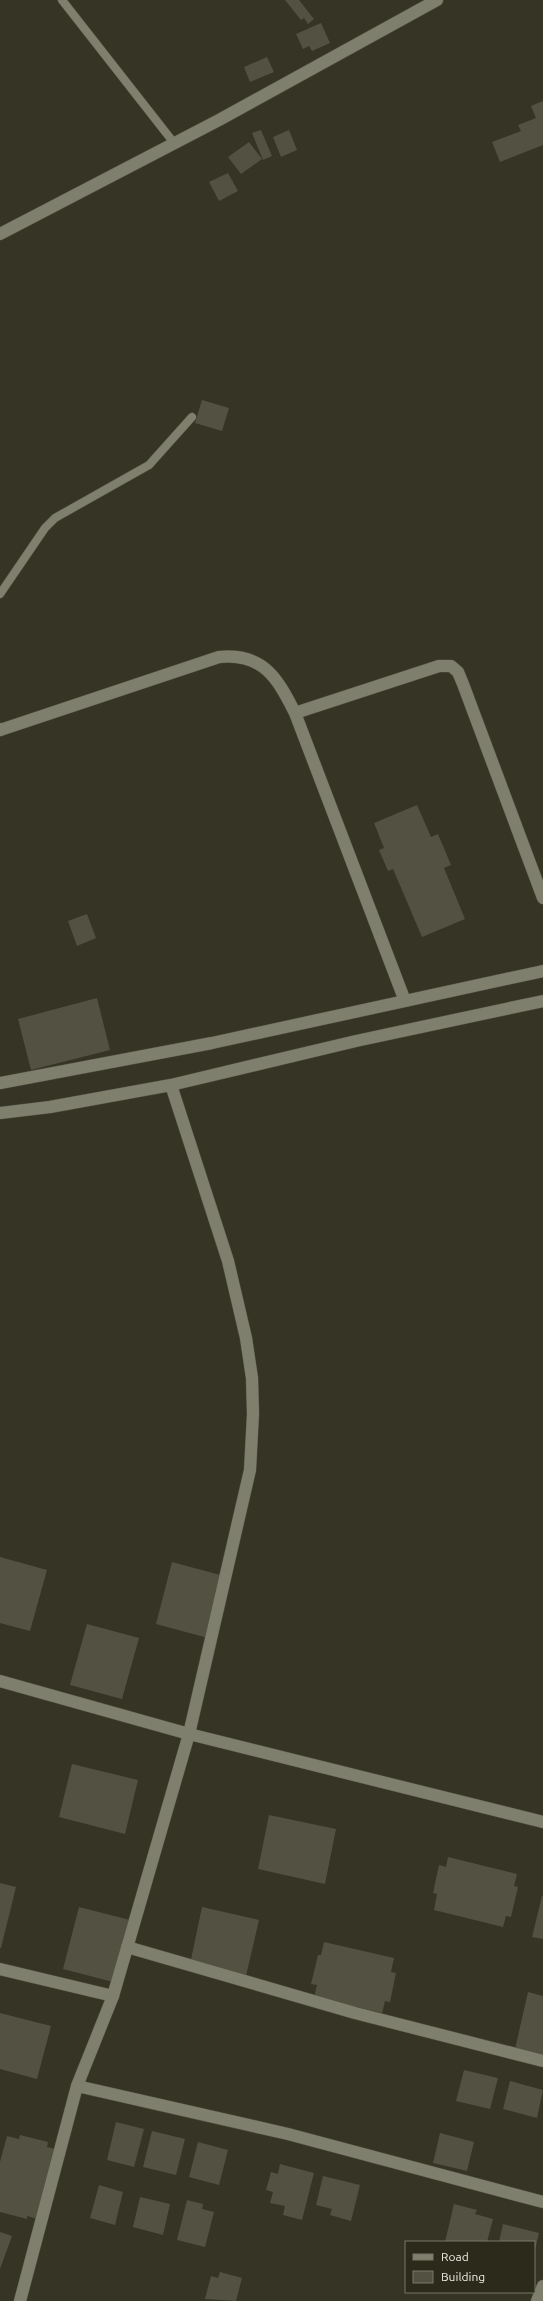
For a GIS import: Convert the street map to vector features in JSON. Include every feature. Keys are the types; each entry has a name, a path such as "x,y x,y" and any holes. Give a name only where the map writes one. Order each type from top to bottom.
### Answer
{"street":[{"path":"0,234 174,143 437,0"},
{"path":"0,729 219,657 236,656 255,661 267,670 282,686 296,713 405,1001"},
{"path":"296,713 439,666 451,666 458,672 463,684 543,898"},
{"path":"0,1083 212,1042 543,971"},
{"path":"0,1113 50,1107 171,1086 356,1041 543,1001"},
{"path":"20,2301 77,2086 113,1996 189,1734 250,1470 253,1414 252,1378 246,1338 228,1261 171,1086"},
{"path":"0,1681 189,1734 543,1822"},
{"path":"127,1947 355,2013 543,2061"},
{"path":"0,1969 113,1996"},
{"path":"77,2086 288,2134 543,2202"},
{"path":"537,2301 543,2286"}],"lane":[{"path":"62,0 174,143"},
{"path":"0,594 45,528 55,518 149,465 192,417"}],"building":[{"path":"285,0 299,0 314,19 308,24 304,18 301,20"},
{"path":"321,23 330,43 312,51 309,46 303,49 296,34"},
{"path":"267,57 274,72 250,82 244,67"},
{"path":"543,101 543,145 500,162 492,142 521,131 518,125 536,118 531,106"},
{"path":"261,130 272,156 263,160 252,133"},
{"path":"289,130 297,150 281,157 273,137"},
{"path":"249,142 262,159 241,174 228,157"},
{"path":"228,173 238,191 219,201 209,182"},
{"path":"202,400 229,408 222,431 195,423"},
{"path":"417,805 431,837 438,834 451,865 444,868 465,919 422,937 393,869 388,871 379,850 384,848 374,823"},
{"path":"87,914 96,938 77,946 68,921"},
{"path":"97,998 110,1050 31,1070 18,1019"},
{"path":"0,1557 47,1570 30,1631 0,1623"},
{"path":"172,1562 224,1576 208,1638 156,1624"},
{"path":"87,1624 139,1638 122,1699 70,1685"},
{"path":"72,1764 138,1780 125,1834 59,1817"},
{"path":"269,1815 336,1829 325,1884 258,1869"},
{"path":"448,1857 517,1874 514,1886 518,1887 511,1917 506,1916 503,1927 434,1910 437,1894 433,1893 439,1865 446,1867"},
{"path":"0,1883 16,1887 1,1948 0,1948"},
{"path":"543,1896 543,1939 532,1937"},
{"path":"79,1907 130,1920 113,1982 63,1969"},
{"path":"202,1907 259,1920 246,1976 190,1964"},
{"path":"324,1942 394,1958 391,1972 396,1973 390,2002 385,2001 382,2013 314,1998 317,1985 311,1984 318,1955 321,1955"},
{"path":"528,1992 543,1996 543,2056 515,2049"},
{"path":"0,2013 51,2026 37,2079 0,2069"},
{"path":"464,2070 498,2078 490,2109 456,2101"},
{"path":"510,2081 543,2090 537,2118 503,2109"},
{"path":"116,2122 144,2129 134,2167 107,2160"},
{"path":"152,2131 185,2139 176,2175 143,2167"},
{"path":"440,2133 474,2142 467,2171 433,2163"},
{"path":"20,2135 48,2142 47,2147 59,2150 41,2220 27,2216 27,2219 0,2212 0,2162 7,2136 19,2139"},
{"path":"198,2142 228,2150 219,2185 189,2177"},
{"path":"280,2164 314,2173 302,2220 283,2215 285,2206 270,2203 273,2192 266,2190 271,2172 278,2174"},
{"path":"323,2176 360,2185 351,2221 330,2215 332,2209 316,2205"},
{"path":"99,2185 123,2192 115,2225 90,2218"},
{"path":"140,2197 170,2204 163,2235 133,2227"},
{"path":"187,2200 203,2204 202,2209 214,2212 205,2247 177,2240"},
{"path":"454,2204 477,2210 475,2214 493,2219 487,2241 445,2241"},
{"path":"503,2224 539,2233 535,2250 535,2241 499,2241"},
{"path":"0,2232 12,2236 0,2269"},
{"path":"220,2272 242,2278 236,2301 205,2299 211,2276 218,2278"}]}
